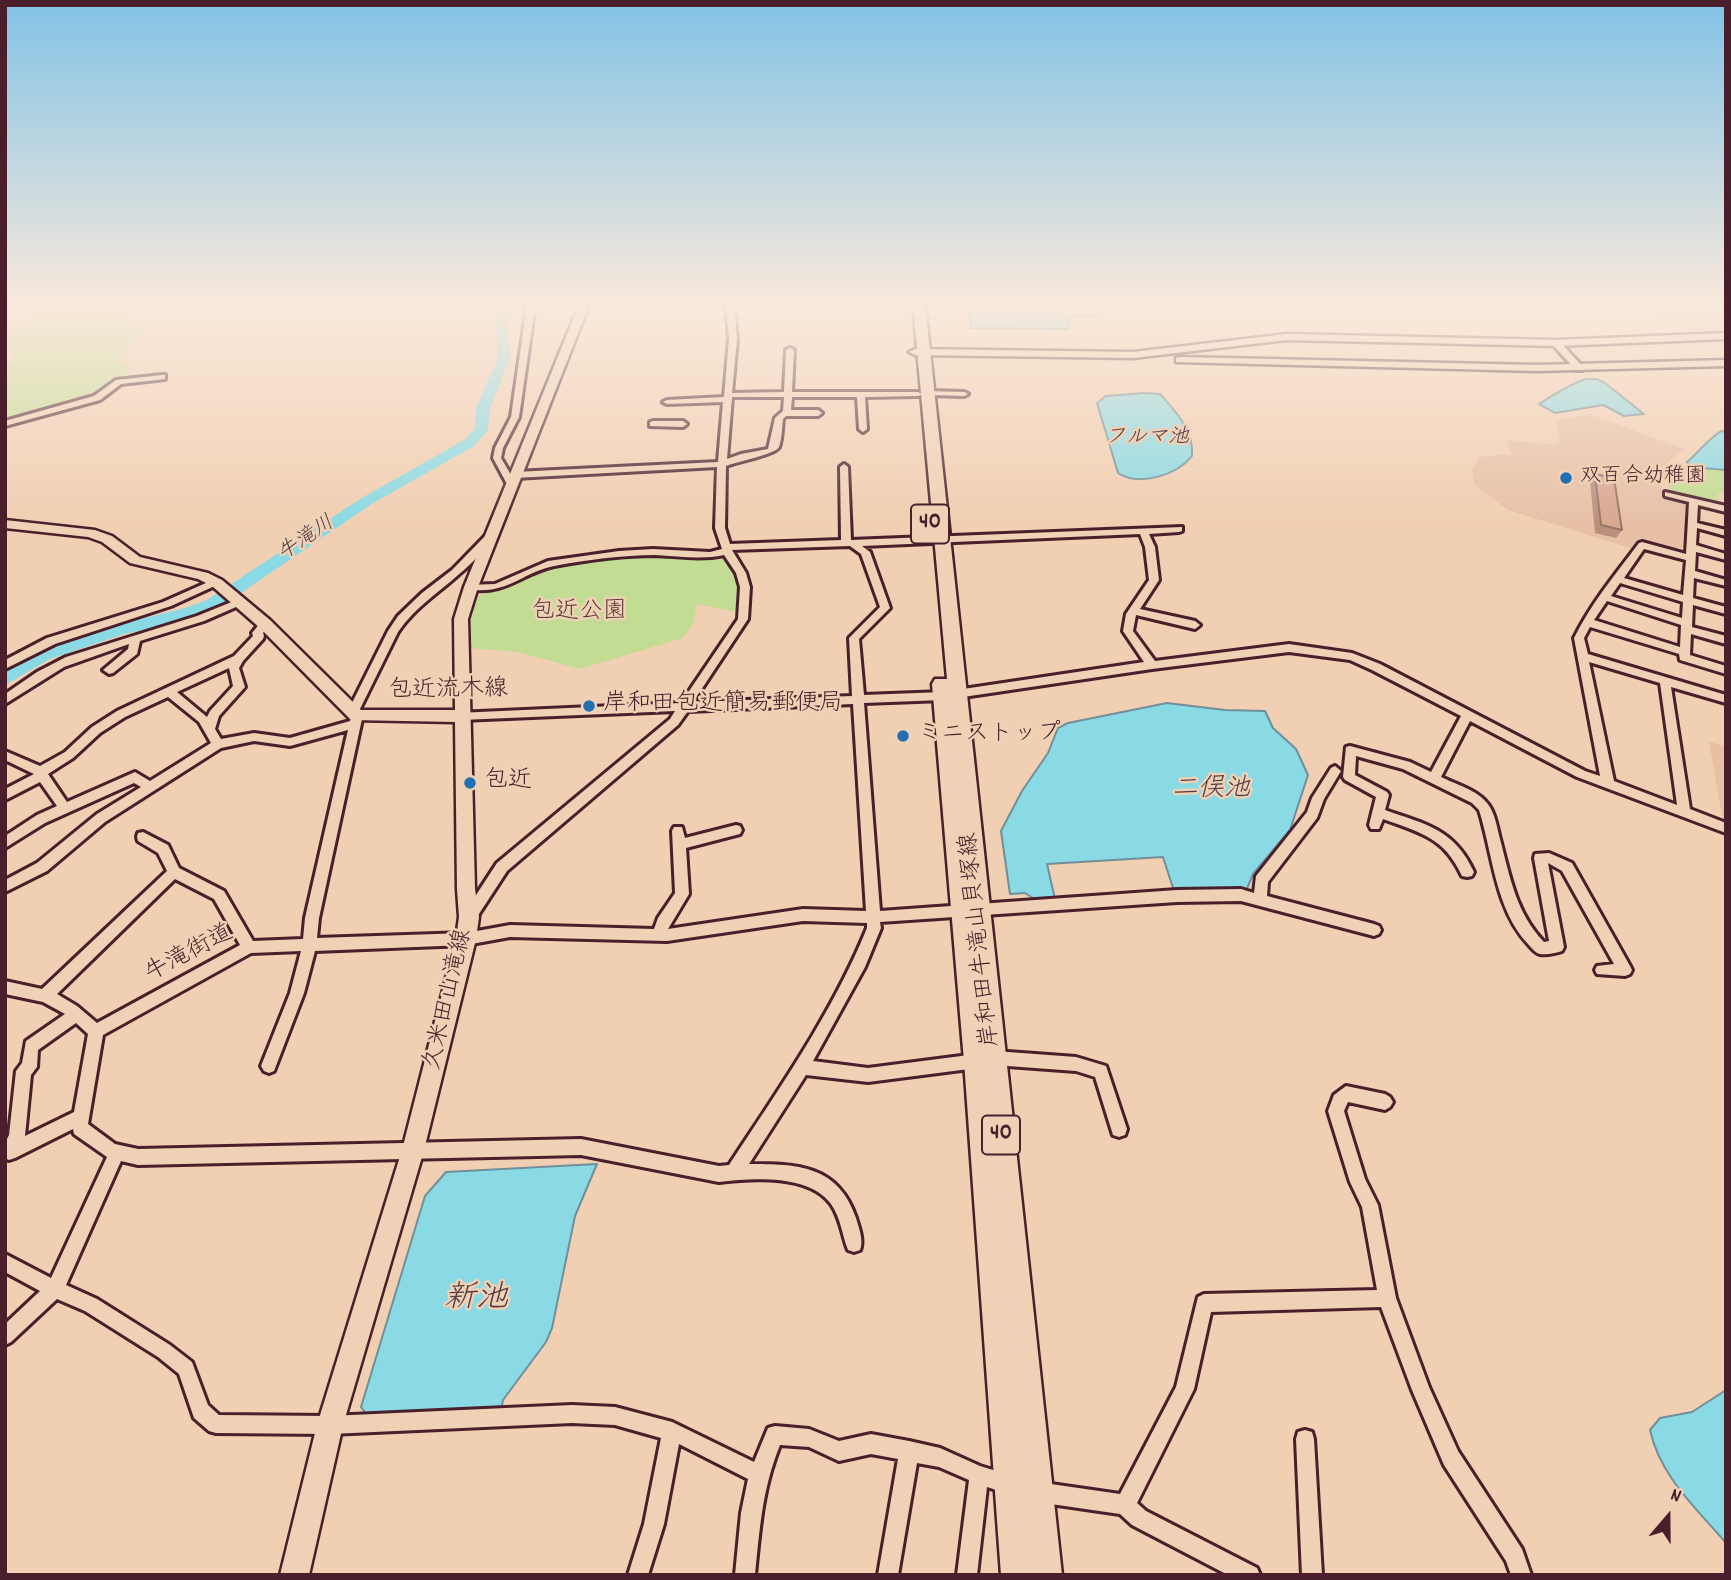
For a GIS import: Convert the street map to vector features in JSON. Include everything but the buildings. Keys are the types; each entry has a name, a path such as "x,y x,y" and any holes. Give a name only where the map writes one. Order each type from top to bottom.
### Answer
{"main road":[{"name":"久米田山滝線","path":"294,1575 330,1425 413,1150 468,928 461,716 461,619 471,587 554,379"},
{"name":"岸和田牛滝山貝塚線","path":"922,379 985,1059 1045,1575"},
{"name":"包近流木線","path":"5,524 90,533 107,539 135,560 190,571 218,585 265,624 354,717 461,716"},
{"name":"岸和田牛滝山貝塚線","path":"985,1059 1009,1484 1018,1575"}],"street":[{"path":"5,425 97,398 119,382 147,379"},
{"path":"520,379 515,417 499,448 497,458 513,480 722,464 771,451 774,448 779,418 787,412 818,413"},
{"path":"468,928 502,867 656,739 686,708 743,620 745,587 741,573 726,549 720,521 729,379"},
{"path":"787,412 788,379"},
{"path":"667,402 787,393 964,394"},
{"path":"861,393 863,429"},
{"path":"653,424 683,426 688,401"},
{"path":"844,467 849,543"},
{"path":"1668,494 1726,509"},
{"path":"1694,501 1684,657 1726,670"},
{"path":"1692,524 1726,533"},
{"path":"471,587 496,587 548,564 619,554 653,552 710,555 726,549 1179,529"},
{"path":"1143,531 1150,547 1154,580 1133,611 1129,622 1131,637 1140,645 1152,665"},
{"path":"269,1066 312,945 312,918 354,717 393,631 402,618 456,572 491,536"},
{"path":"734,1172 802,1067 860,963 872,938 876,917 854,638 885,608 865,552 849,543"},
{"path":"1608,784 1579,638 1587,622 1642,545 1726,556"},
{"path":"1689,573 1726,583"},
{"path":"1616,579 1726,611"},
{"path":"5,665 51,641 218,585"},
{"path":"1604,597 1726,640"},
{"path":"5,700 30,681 80,656 211,616 237,601"},
{"path":"1133,611 1195,625"},
{"path":"1587,622 1685,652"},
{"path":"5,795 69,755 104,725 237,659 259,636 257,633 265,624"},
{"path":"108,670 133,651 135,640"},
{"name":"包近流木線","path":"461,716 950,695 1278,649 1307,650 1352,657 1376,667 1581,774 1726,828"},
{"path":"1583,656 1726,699"},
{"path":"209,729 214,714 239,687 234,668 237,659"},
{"path":"1665,681 1684,812"},
{"path":"169,692 203,719 218,744"},
{"path":"1433,778 1467,716"},
{"path":"5,887 42,867 101,818 218,744 254,737 290,742 354,717"},
{"path":"1467,872 1459,852 1438,834 1377,819 1383,795 1349,777 1350,750 1388,759 1433,778 1476,800 1484,808 1510,899 1521,926 1541,948 1557,947 1540,858 1549,858 1567,867 1625,970 1602,970"},
{"path":"5,755 41,773 65,808"},
{"path":"1260,898 1261,880 1313,814 1318,798 1335,771"},
{"path":"5,843 41,819 135,777 151,787"},
{"path":"659,934 663,922 682,894 678,838 736,830"},
{"path":"143,837 163,849 174,872 219,895 249,947"},
{"path":"45,996 174,872"},
{"name":"牛滝街道","path":"96,1031 249,947 312,945 468,928 659,934 803,915 876,917 1177,896 1241,895 1374,930"},
{"path":"5,987 45,996 76,1014 96,1031 96,1049 80,1116 80,1128 96,1141 117,1152 138,1157 581,1147 719,1174 793,1173 818,1179 829,1187 838,1198 850,1223 854,1244"},
{"path":"7,1153 16,1136 24,1071 29,1067 31,1046 76,1014"},
{"path":"802,1067 868,1075 985,1059 1076,1064 1101,1071 1119,1129"},
{"path":"1385,1102 1346,1094 1339,1100 1336,1111 1358,1182 1370,1205 1387,1297 1451,1458 1515,1556 1521,1575"},
{"path":"7,1153 80,1116"},
{"path":"5,1336 55,1289 117,1152"},
{"path":"5,1262 91,1305 164,1351 186,1368 201,1411 216,1424 330,1425 572,1414 615,1416 672,1432 760,1474"},
{"path":"1125,1505 1185,1389 1204,1303 1387,1297"},
{"path":"638,1575 654,1524 672,1432"},
{"path":"745,1575 751,1513 760,1474 775,1435 809,1438 839,1451 871,1444 909,1451 940,1458 979,1475 1037,1492 1125,1505 1139,1518 1250,1575"},
{"path":"1305,1439 1312,1575"},
{"path":"888,1575 909,1451"},
{"path":"967,1575 979,1475"}],"shaded area":[{"name":"双百合幼稚園","path":"1590,414 1684,449 1657,471 1664,495 1689,504 1686,546 1673,551 1638,542 1633,549 1508,510 1475,485 1472,469 1479,457 1512,454 1506,442 1509,440 1555,445 1559,442 1556,420"},
{"path":"1709,742 1726,746 1726,828 1724,827"}],"green space":[{"path":"5,379 121,379 103,393 5,422"},
{"path":"1678,465 1726,470 1726,493 1718,493 1718,505 1670,491 1666,473"},
{"name":"包近公園","path":"643,554 723,555 741,583 742,613 697,604 693,624 683,638 580,669 518,652 468,648 467,621 471,605 485,590 512,585 546,567"}],"water":[{"path":"1585,379 1597,379 1605,383 1644,414 1624,416 1603,405 1555,413 1539,404"},
{"name":"フルマ池","path":"1160,394 1178,415 1190,438 1192,456 1168,473 1136,479 1118,473 1097,403 1106,396"},
{"path":"1721,431 1726,432 1726,470 1690,467 1687,462"},
{"name":"二俣池","path":"1167,703 1225,710 1265,711 1273,728 1296,749 1308,775 1290,830 1253,874 1246,891 1174,891 1163,857 1047,864 1055,899 1036,900 1025,893 1010,894 1001,831 1022,791 1048,753 1058,728 1068,723"},
{"name":"新池","path":"597,1164 575,1216 552,1328 546,1342 503,1400 501,1410 367,1415 361,1407 425,1196 446,1172"},
{"path":"1726,1390 1726,1543 1680,1491 1662,1462 1650,1430 1660,1418 1692,1412"}],"waterway":[{"name":"牛滝川","path":"5,679 44,655 121,629 184,616 213,604 365,502 469,443 481,430 483,408 495,379"}],"place":[{"name":"双百合幼稚園","path":"1566,478"},
{"name":"岸和田包近簡易郵便局","path":"589,706"},
{"name":"ミニストップ","path":"903,736"},
{"name":"包近","path":"470,783"}]}
